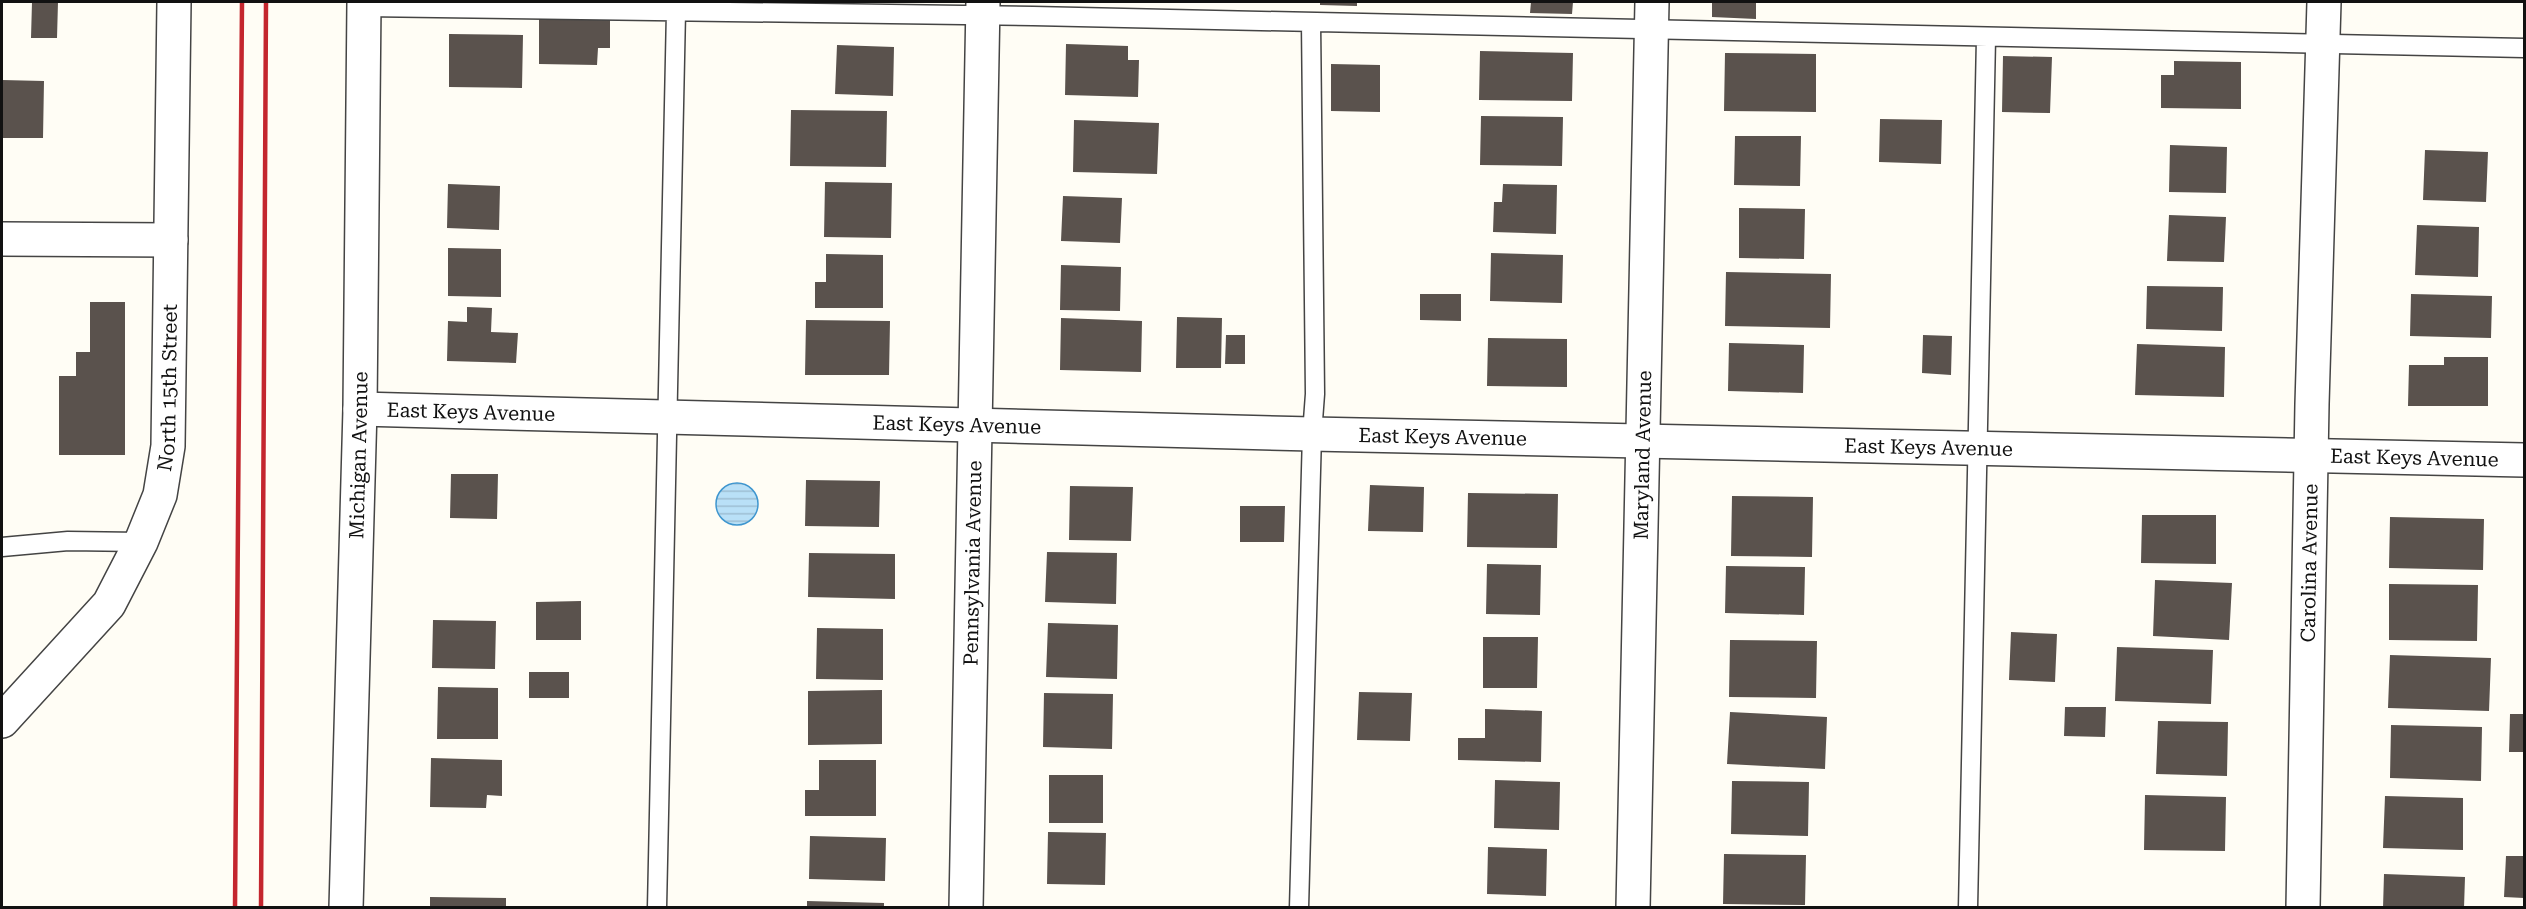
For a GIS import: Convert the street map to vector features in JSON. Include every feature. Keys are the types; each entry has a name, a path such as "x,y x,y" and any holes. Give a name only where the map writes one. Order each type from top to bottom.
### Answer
{"street":[{"name":"North 15th Street","path":"2,721 109,604 141,542 160,495 168,446 174,2"},
{"name":"Carolina Avenue","path":"2303,908 2324,2"},
{"name":"Michigan Avenue","path":"346,908 360,409 364,4"},
{"name":"Pennsylvania Avenue","path":"966,908 983,9"},
{"name":"Maryland Avenue","path":"1633,908 1651,15"},
{"path":"2,239 171,240"},
{"name":"East Keys Avenue","path":"360,409 1977,450 2524,460"}],"lane":[{"path":"364,4 676,11 983,9 1311,22 1651,15 1986,38 2524,48"},
{"path":"657,908 676,11"},
{"path":"1299,908 1315,394 1311,22"},
{"path":"1968,908 1986,38"},
{"path":"2,547 68,542 141,542"}],"water":[{"path":"737,483 752,489 758,504 752,519 737,525 722,519 716,504 722,489"}],"building":[{"path":"32,2 58,2 57,38 31,38"},
{"path":"1320,2 1357,2 1357,6 1320,5"},
{"path":"1531,2 1573,2 1572,14 1530,13"},
{"path":"1712,2 1756,2 1756,19 1712,17"},
{"path":"539,19 610,20 610,48 598,48 597,65 539,64"},
{"path":"449,34 523,35 522,88 449,87"},
{"path":"1066,44 1128,46 1128,60 1139,60 1138,97 1065,95"},
{"path":"837,45 894,47 893,96 835,94"},
{"path":"1480,51 1573,53 1572,101 1479,100"},
{"path":"1725,53 1816,54 1816,112 1724,111"},
{"path":"2003,56 2052,57 2050,113 2002,112"},
{"path":"2174,61 2241,62 2241,109 2161,108 2161,75 2174,75"},
{"path":"1331,64 1380,65 1380,112 1331,111"},
{"path":"2,80 44,81 43,138 2,138"},
{"path":"791,110 887,111 886,167 790,166"},
{"path":"1481,116 1563,117 1562,166 1480,165"},
{"path":"1880,119 1942,120 1941,164 1879,162"},
{"path":"1074,120 1159,123 1157,174 1073,172"},
{"path":"1735,136 1801,136 1800,186 1734,185"},
{"path":"2170,145 2227,147 2226,193 2169,192"},
{"path":"2425,150 2488,152 2486,202 2423,200"},
{"path":"825,182 892,183 891,238 824,237"},
{"path":"448,184 500,186 499,230 447,228"},
{"path":"1503,184 1557,185 1556,234 1493,232 1494,202 1502,202"},
{"path":"1063,196 1122,198 1120,243 1061,241"},
{"path":"1739,208 1805,209 1804,259 1739,258"},
{"path":"2169,215 2226,217 2224,262 2167,261"},
{"path":"2417,225 2479,227 2478,277 2415,275"},
{"path":"448,248 501,249 501,297 448,296"},
{"path":"1491,253 1563,255 1562,303 1490,301"},
{"path":"826,254 883,255 883,308 815,308 815,282 826,282"},
{"path":"1061,265 1121,267 1120,311 1060,310"},
{"path":"1726,272 1831,274 1830,328 1725,326"},
{"path":"2147,286 2223,287 2222,331 2146,329"},
{"path":"1420,294 1461,294 1461,321 1420,320"},
{"path":"2411,294 2492,296 2491,338 2410,336"},
{"path":"90,302 125,302 125,455 59,455 59,376 76,376 76,352 90,352"},
{"path":"467,307 492,308 491,332 518,333 516,363 447,361 448,321 467,322"},
{"path":"1177,317 1222,318 1221,368 1176,368"},
{"path":"1061,318 1142,321 1141,372 1060,370"},
{"path":"806,320 890,321 889,375 805,375"},
{"path":"1226,335 1245,335 1245,364 1225,364"},
{"path":"1923,335 1952,336 1951,375 1922,373"},
{"path":"1488,338 1567,339 1567,387 1487,386"},
{"path":"1729,343 1804,345 1803,393 1728,391"},
{"path":"2137,344 2225,347 2224,397 2135,395"},
{"path":"2444,357 2488,357 2488,406 2408,406 2409,365 2444,365"},
{"path":"451,474 498,474 497,519 450,518"},
{"path":"806,480 880,481 879,527 805,526"},
{"path":"1370,485 1424,487 1423,532 1368,531"},
{"path":"1070,486 1133,487 1131,541 1069,540"},
{"path":"1468,493 1558,494 1557,548 1467,547"},
{"path":"1732,496 1813,497 1812,557 1731,556"},
{"path":"1240,506 1285,506 1284,542 1240,542"},
{"path":"2142,515 2216,515 2216,564 2141,563"},
{"path":"2390,517 2484,519 2483,570 2389,568"},
{"path":"1047,552 1117,553 1116,604 1045,602"},
{"path":"809,553 895,554 895,599 808,597"},
{"path":"1487,564 1541,565 1540,615 1486,614"},
{"path":"1726,566 1805,567 1804,615 1725,613"},
{"path":"2155,580 2232,583 2229,640 2153,636"},
{"path":"2389,584 2478,585 2477,641 2389,640"},
{"path":"581,601 581,640 536,640 536,602"},
{"path":"433,620 496,621 495,669 432,668"},
{"path":"1048,623 1118,625 1117,679 1046,677"},
{"path":"817,628 883,629 883,680 816,679"},
{"path":"2011,632 2057,634 2055,682 2009,680"},
{"path":"1483,637 1538,637 1537,688 1483,688"},
{"path":"1730,640 1817,641 1816,698 1729,697"},
{"path":"2117,647 2213,650 2211,704 2115,701"},
{"path":"2390,655 2491,658 2489,711 2388,708"},
{"path":"529,672 569,672 569,698 529,698"},
{"path":"438,687 498,688 498,739 437,739"},
{"path":"882,690 882,744 808,745 808,691"},
{"path":"1359,692 1412,693 1410,741 1357,740"},
{"path":"1044,693 1113,694 1112,749 1043,747"},
{"path":"2065,707 2106,707 2105,737 2064,736"},
{"path":"1485,709 1542,711 1541,762 1458,760 1458,738 1485,738"},
{"path":"1730,712 1827,717 1825,769 1727,764"},
{"path":"2510,714 2524,714 2524,752 2509,752"},
{"path":"2158,721 2228,722 2227,776 2156,774"},
{"path":"2391,725 2482,727 2481,781 2390,778"},
{"path":"431,758 502,760 502,796 487,795 486,808 430,807"},
{"path":"819,760 876,760 876,816 805,816 805,790 819,790"},
{"path":"1049,775 1103,775 1103,823 1049,823"},
{"path":"1495,780 1560,782 1559,830 1494,828"},
{"path":"1732,781 1809,782 1808,836 1731,834"},
{"path":"2145,795 2226,797 2225,851 2144,850"},
{"path":"2385,796 2463,798 2463,850 2383,848"},
{"path":"1048,832 1106,833 1105,885 1047,884"},
{"path":"810,836 886,838 885,881 809,879"},
{"path":"1488,847 1547,849 1546,896 1487,894"},
{"path":"1724,854 1806,855 1805,905 1723,904"},
{"path":"2506,856 2524,856 2524,898 2504,897"},
{"path":"2384,874 2465,877 2464,908 2383,908"},
{"path":"430,897 506,898 506,908 430,908"},
{"path":"807,901 884,903 884,908 807,908"}],"railway":[{"path":"235,908 242,2"},
{"path":"261,908 266,2"}]}
